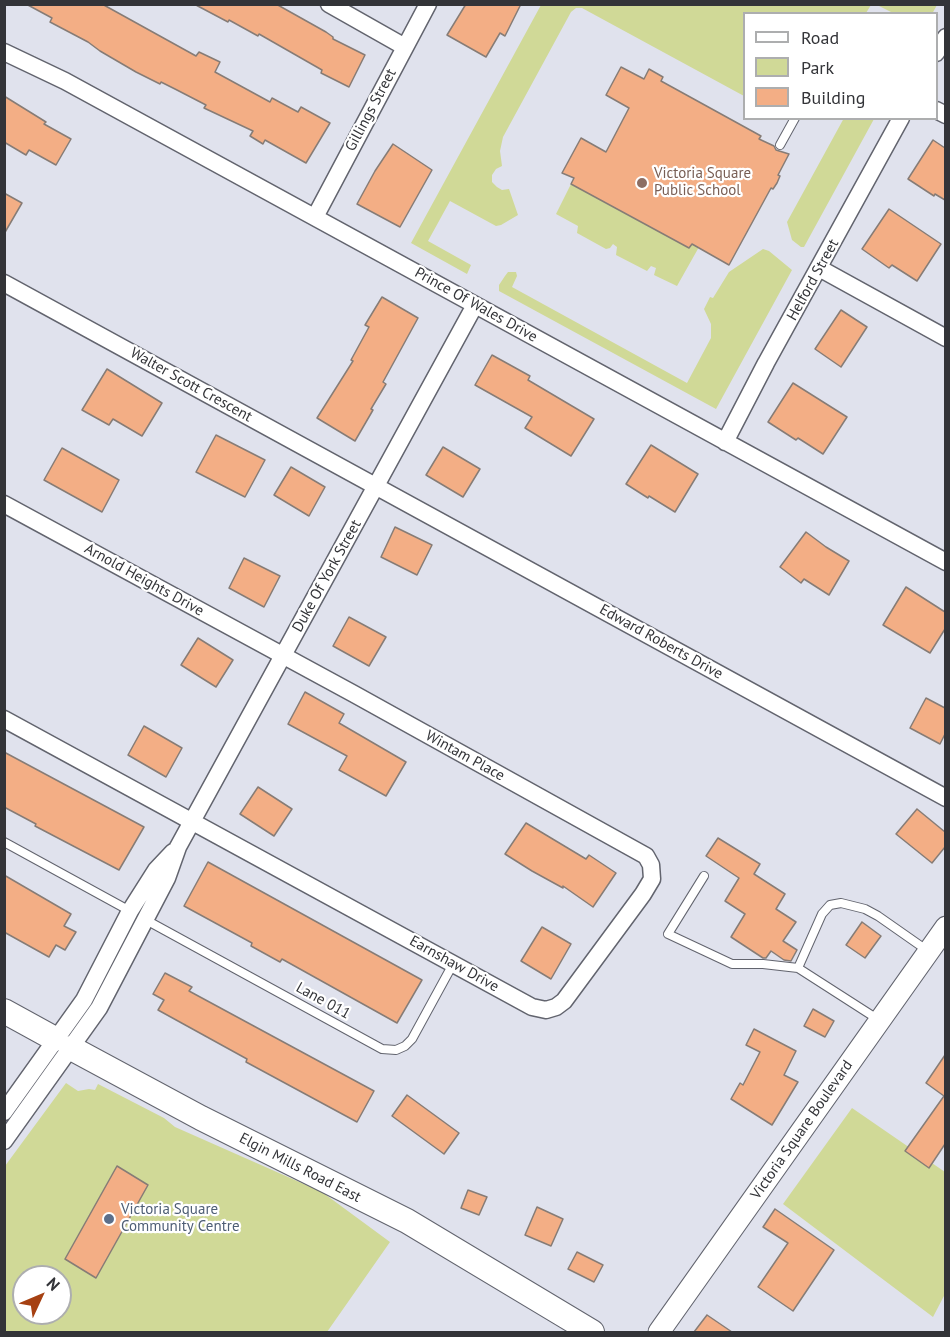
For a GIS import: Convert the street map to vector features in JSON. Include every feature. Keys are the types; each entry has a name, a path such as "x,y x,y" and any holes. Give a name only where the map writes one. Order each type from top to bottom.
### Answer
{"main road":[{"name":"Elgin Mills Road East","path":"4,1011 201,1118 407,1221 592,1332"}],"street":[{"path":"329,4 405,47"},
{"name":"Gillings Street","path":"315,217 428,4"},
{"name":"Prince Of Wales Drive","path":"4,52 65,81 945,562"},
{"name":"Helford Street","path":"725,442 900,120"},
{"path":"819,268 945,338"},
{"name":"Walter Scott Crescent","path":"4,283 376,487"},
{"name":"Duke Of York Street","path":"63,1043 130,912 156,870 178,847 193,822 475,305"},
{"name":"Edward Roberts Drive","path":"376,487 945,798"},
{"name":"Arnold Heights Drive","path":"4,504 283,657"},
{"name":"Wintam Place","path":"283,657 646,856"},
{"path":"4,719 193,822"},
{"name":"Earnshaw Drive","path":"193,822 532,1007 546,1010 556,1007 572,991 643,894 652,879 651,865 646,856"},
{"name":"Duke Of York Street","path":"63,1043 99,1008 168,878 178,847"},
{"name":"Victoria Square Boulevard","path":"659,1332 945,927"},
{"path":"4,1112 63,1043"},
{"path":"4,1141 63,1043"}],"lane":[{"path":"780,146 794,120"},
{"path":"4,842 130,912"},
{"path":"704,876 668,934 732,964 763,964 798,968 879,1020"},
{"path":"798,968 822,914 830,905 841,903 865,909 878,916 928,951"},
{"name":"Lane 011","path":"146,920 382,1049 396,1050 405,1046 412,1039 453,964"}],"green space":[{"path":"541,4 871,5 867,12 743,12 743,95 582,8 576,8 571,12 503,137 500,151 502,166 492,175 492,182 497,187 502,190 509,189 518,215 496,226 450,201 428,241 471,265 467,274 411,243"},
{"path":"877,5 937,5 933,12 891,12"},
{"path":"843,120 873,120 804,247 792,240 787,222"},
{"path":"571,184 689,248 692,244 699,247 677,286 654,275 656,268 651,266 647,271 616,255 617,247 613,244 606,249 577,233 578,226 556,214"},
{"path":"763,249 769,251 792,270 716,409 499,291 499,285 508,272 516,272 517,276 512,287 687,383 711,338 711,324 704,309 710,297 713,298 729,272"},
{"path":"66,1083 78,1091 95,1090 98,1084 164,1118 175,1127 322,1192 390,1242 327,1332 5,1332 5,1166"},
{"path":"852,1108 945,1172 945,1294 933,1317 783,1204"}],"building":[{"path":"26,4 102,4 196,56 199,52 220,62 215,72 270,102 272,98 298,112 301,107 330,123 306,163 265,140 263,144 250,136 253,131 204,108 206,105 136,72 88,42 50,22 52,18"},
{"path":"194,4 276,4 326,32 333,39 365,55 349,87 321,73 322,70 259,34 258,36"},
{"path":"466,4 521,4 505,36 500,33 486,57 447,35"},
{"path":"621,67 644,79 649,69 663,77 661,81 761,136 759,139 774,146 776,150 789,154 778,175 780,176 777,183 773,189 771,188 729,265 692,244 689,248 571,184 574,178 562,173 581,138 606,152 629,108 606,95"},
{"path":"4,96 46,122 44,124 71,139 56,165 29,150 26,155 4,142"},
{"path":"933,140 945,148 945,200 935,194 934,196 908,179"},
{"path":"393,144 432,170 400,227 357,204"},
{"path":"4,193 22,203 4,234"},
{"path":"889,209 941,244 917,281 892,265 889,268 862,249"},
{"path":"382,297 418,318 383,382 386,384 355,441 317,418 353,361 351,360 369,327 365,325"},
{"path":"841,310 867,327 841,367 815,349"},
{"path":"492,355 530,376 528,380 594,419 571,456 525,428 532,417 475,385"},
{"path":"107,369 162,403 142,436 113,419 109,425 82,410"},
{"path":"793,383 847,417 823,454 768,422"},
{"path":"216,435 265,460 245,497 196,472"},
{"path":"651,445 698,474 675,512 626,484"},
{"path":"443,447 480,469 463,497 426,475"},
{"path":"62,448 119,480 102,512 44,480"},
{"path":"291,467 325,487 309,516 274,495"},
{"path":"395,527 432,545 417,575 381,557"},
{"path":"806,532 849,561 829,595 804,579 801,583 780,567"},
{"path":"244,558 280,576 264,607 229,588"},
{"path":"906,587 945,612 945,629 930,653 883,625"},
{"path":"349,617 386,637 369,666 333,646"},
{"path":"198,638 233,660 216,687 181,665"},
{"path":"305,692 344,714 339,723 406,762 386,796 339,770 347,756 288,724"},
{"path":"926,698 945,708 945,734 940,744 910,728"},
{"path":"144,726 182,748 166,777 128,755"},
{"path":"4,752 144,827 119,870 4,807"},
{"path":"258,787 292,809 274,836 240,814"},
{"path":"917,809 945,832 945,847 932,863 896,834"},
{"path":"526,823 586,859 589,855 616,873 593,907 563,886 563,888 505,854"},
{"path":"718,838 760,864 754,874 785,894 776,909 796,922 783,941 797,950 791,961 784,960 771,951 766,958 763,958 731,937 745,914 725,901 739,878 706,856"},
{"path":"208,862 422,980 397,1023 282,959 280,962 251,946 252,943 184,906"},
{"path":"4,875 71,914 64,926 76,932 65,950 56,945 49,957 4,932"},
{"path":"862,922 881,936 865,958 846,945"},
{"path":"542,927 571,944 551,979 521,961"},
{"path":"165,973 192,987 189,991 374,1091 357,1122 246,1062 247,1059 158,1010 164,1000 153,994"},
{"path":"813,1009 834,1021 825,1037 804,1026"},
{"path":"754,1029 796,1051 784,1075 798,1082 772,1125 731,1099 740,1083 743,1085 760,1052 746,1045"},
{"path":"945,1055 945,1144 929,1168 905,1151 944,1096 926,1083"},
{"path":"407,1095 459,1133 444,1154 392,1116"},
{"path":"117,1166 148,1185 96,1278 65,1259"},
{"path":"468,1190 487,1197 479,1215 461,1208"},
{"path":"537,1207 563,1219 551,1246 525,1235"},
{"path":"775,1209 834,1250 793,1311 758,1287 788,1243 763,1227"},
{"path":"577,1252 603,1265 594,1282 568,1269"},
{"path":"707,1315 732,1332 694,1332"}],"place":[{"name":"Victoria Square Public School","path":"642,183"},
{"name":"Victoria Square Community Centre","path":"109,1219"}]}
